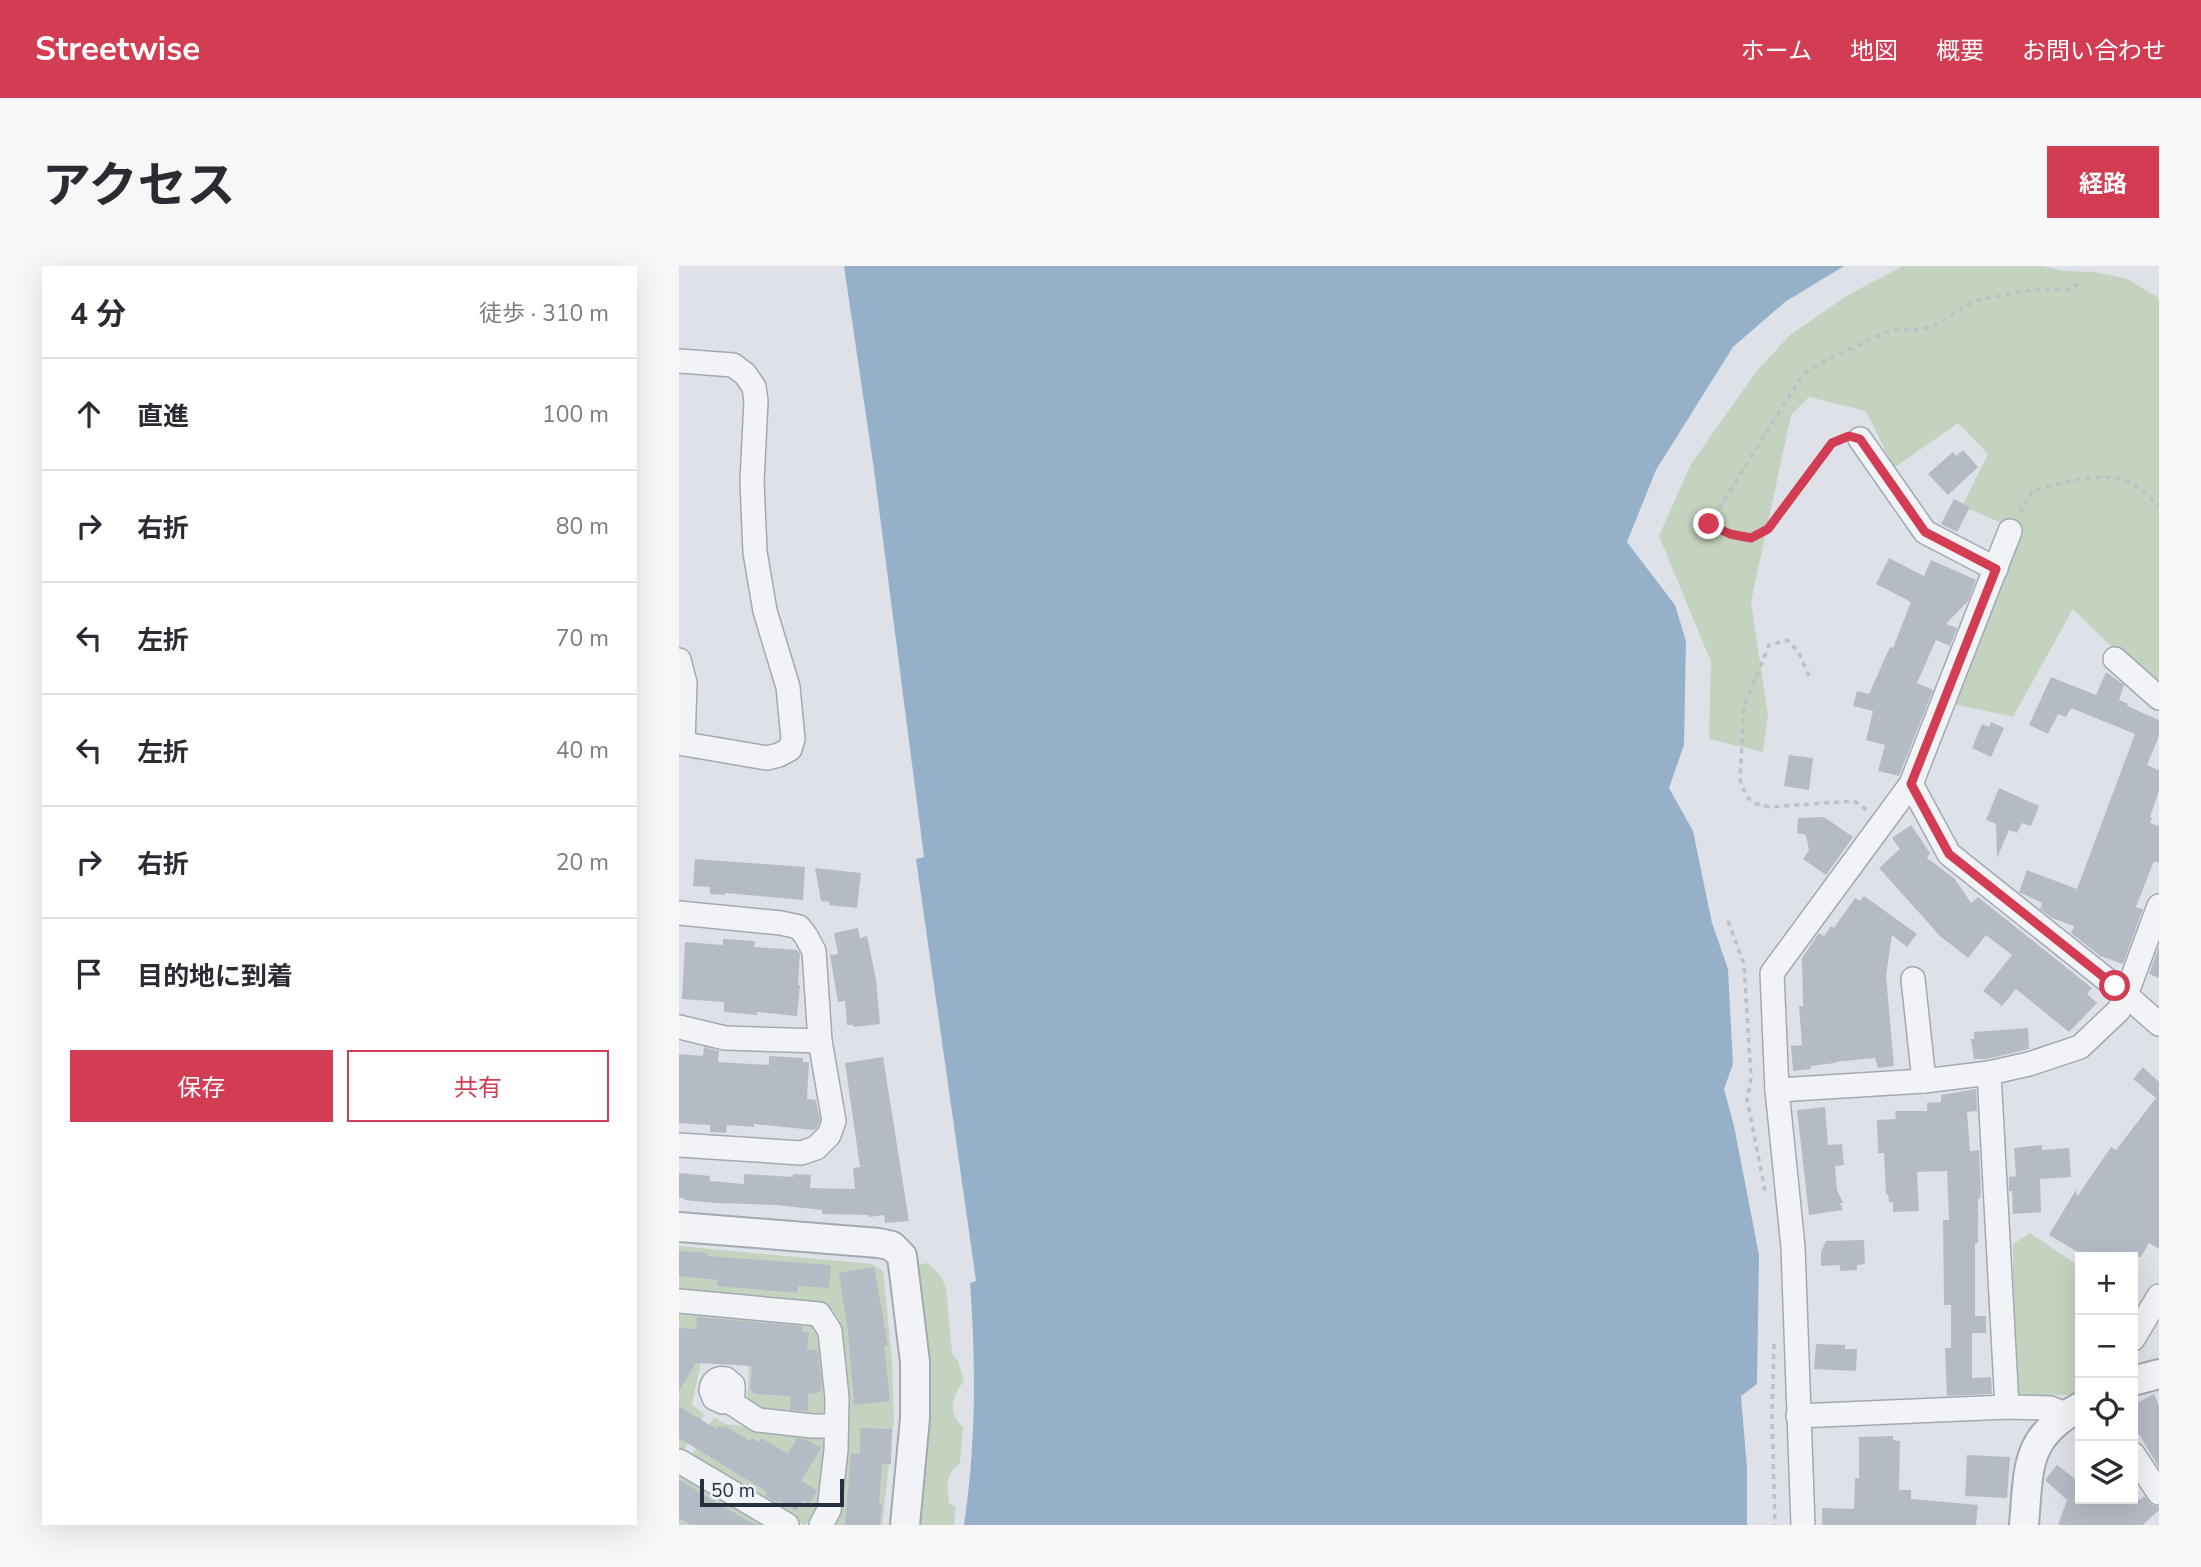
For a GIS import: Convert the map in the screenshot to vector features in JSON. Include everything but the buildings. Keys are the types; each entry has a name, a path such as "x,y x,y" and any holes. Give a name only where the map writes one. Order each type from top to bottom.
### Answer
{"street":[{"path":"679,361 733,365 745,374 754,387 756,401 752,481 755,552 765,611 788,687 793,739 790,749 767,758 681,743 685,683 679,660"},
{"path":"1860,439 1925,532 1996,569"},
{"path":"1803,1525 1793,1247 1777,1090 1772,973 1911,784 2010,531"},
{"path":"2115,659 2159,698"},
{"path":"1911,784 1949,854 2159,1024"},
{"path":"1777,1090 1924,1081 1989,1073 2029,1064 2080,1047 2119,1010 2159,906"},
{"path":"679,913 799,927 814,951 820,1041 834,1121 829,1135 816,1147 801,1153 679,1145"},
{"path":"1913,979 1924,1081"},
{"path":"679,1027 725,1038 820,1041"},
{"path":"1989,1073 2007,1407"},
{"path":"679,1227 879,1243 892,1245 902,1256 915,1362 915,1431 905,1525"},
{"path":"2138,1331 2159,1296"},
{"path":"679,1301 819,1314 830,1331 837,1398 836,1426 829,1510 821,1525"},
{"path":"2138,1380 2159,1374"},
{"path":"727,1400 758,1420 836,1426"},
{"path":"1798,1416 2007,1407 2073,1411"},
{"path":"2024,1525 2031,1459 2036,1447 2048,1428 2073,1411"},
{"path":"679,1461 787,1525"},
{"path":"2138,1462 2159,1493"}],"path":[{"path":"1860,439 1849,436 1832,443 1768,529 1751,538 1730,534 1709,524 1803,374 1830,358 1892,330 1920,330 1938,324 1973,301 2031,290 2071,289 2081,282"},
{"path":"2010,531 2032,491 2060,483 2103,477 2129,483 2159,506"},
{"path":"1809,676 1798,652 1787,640 1769,645 1744,706 1740,780 1747,797 1754,803 1769,807 1854,801 1883,822"},
{"path":"1728,921 1744,964 1751,1078 1748,1100 1766,1200"},
{"path":"1774,1334 1772,1417 1775,1525"}],"green space":[{"path":"1903,266 2041,266 2064,271 2095,272 2127,279 2159,298 2159,687 2120,655 2073,609 2013,717 1949,703 2020,531 1962,506 1988,454 1958,423 1894,468 1866,411 1809,397 1791,415 1751,602 1768,715 1763,752 1709,739 1711,662 1659,536 1691,464 1756,372 1790,335 1848,295"},
{"path":"2030,1233 2075,1264 2075,1394 2013,1398 2013,1244"},
{"path":"679,1246 872,1264 883,1271 892,1361 894,1420 882,1525 833,1525 845,1398 840,1324 834,1312 815,1302 679,1292"},
{"path":"928,1263 940,1275 946,1287 952,1353 958,1361 964,1381 953,1404 955,1416 963,1427 960,1463 951,1472 947,1484 949,1503 956,1507 954,1525 916,1525 917,1265"},
{"path":"679,1310 813,1321 821,1329 828,1410 822,1418 758,1412 747,1406 749,1366 701,1361 692,1405 704,1414 683,1452 679,1449"},
{"path":"714,1417 725,1424 811,1435 823,1439 828,1445 823,1490 821,1502 812,1520 804,1525 691,1457"},
{"path":"679,1470 772,1525 679,1525"}],"water":[{"path":"844,266 1844,266 1785,302 1733,347 1656,470 1627,542 1675,605 1686,641 1684,745 1669,788 1693,831 1712,923 1728,969 1733,1064 1724,1089 1734,1126 1759,1255 1757,1384 1741,1396 1747,1468 1747,1525 964,1525 974,1404 970,1283 976,1281 916,859 924,857 874,470"}],"route":[{"path":"1709,524 1730,534 1751,538 1768,529 1832,443 1849,436 1860,439 1925,532 1996,569 1911,784 1949,854 2115,986"}]}
